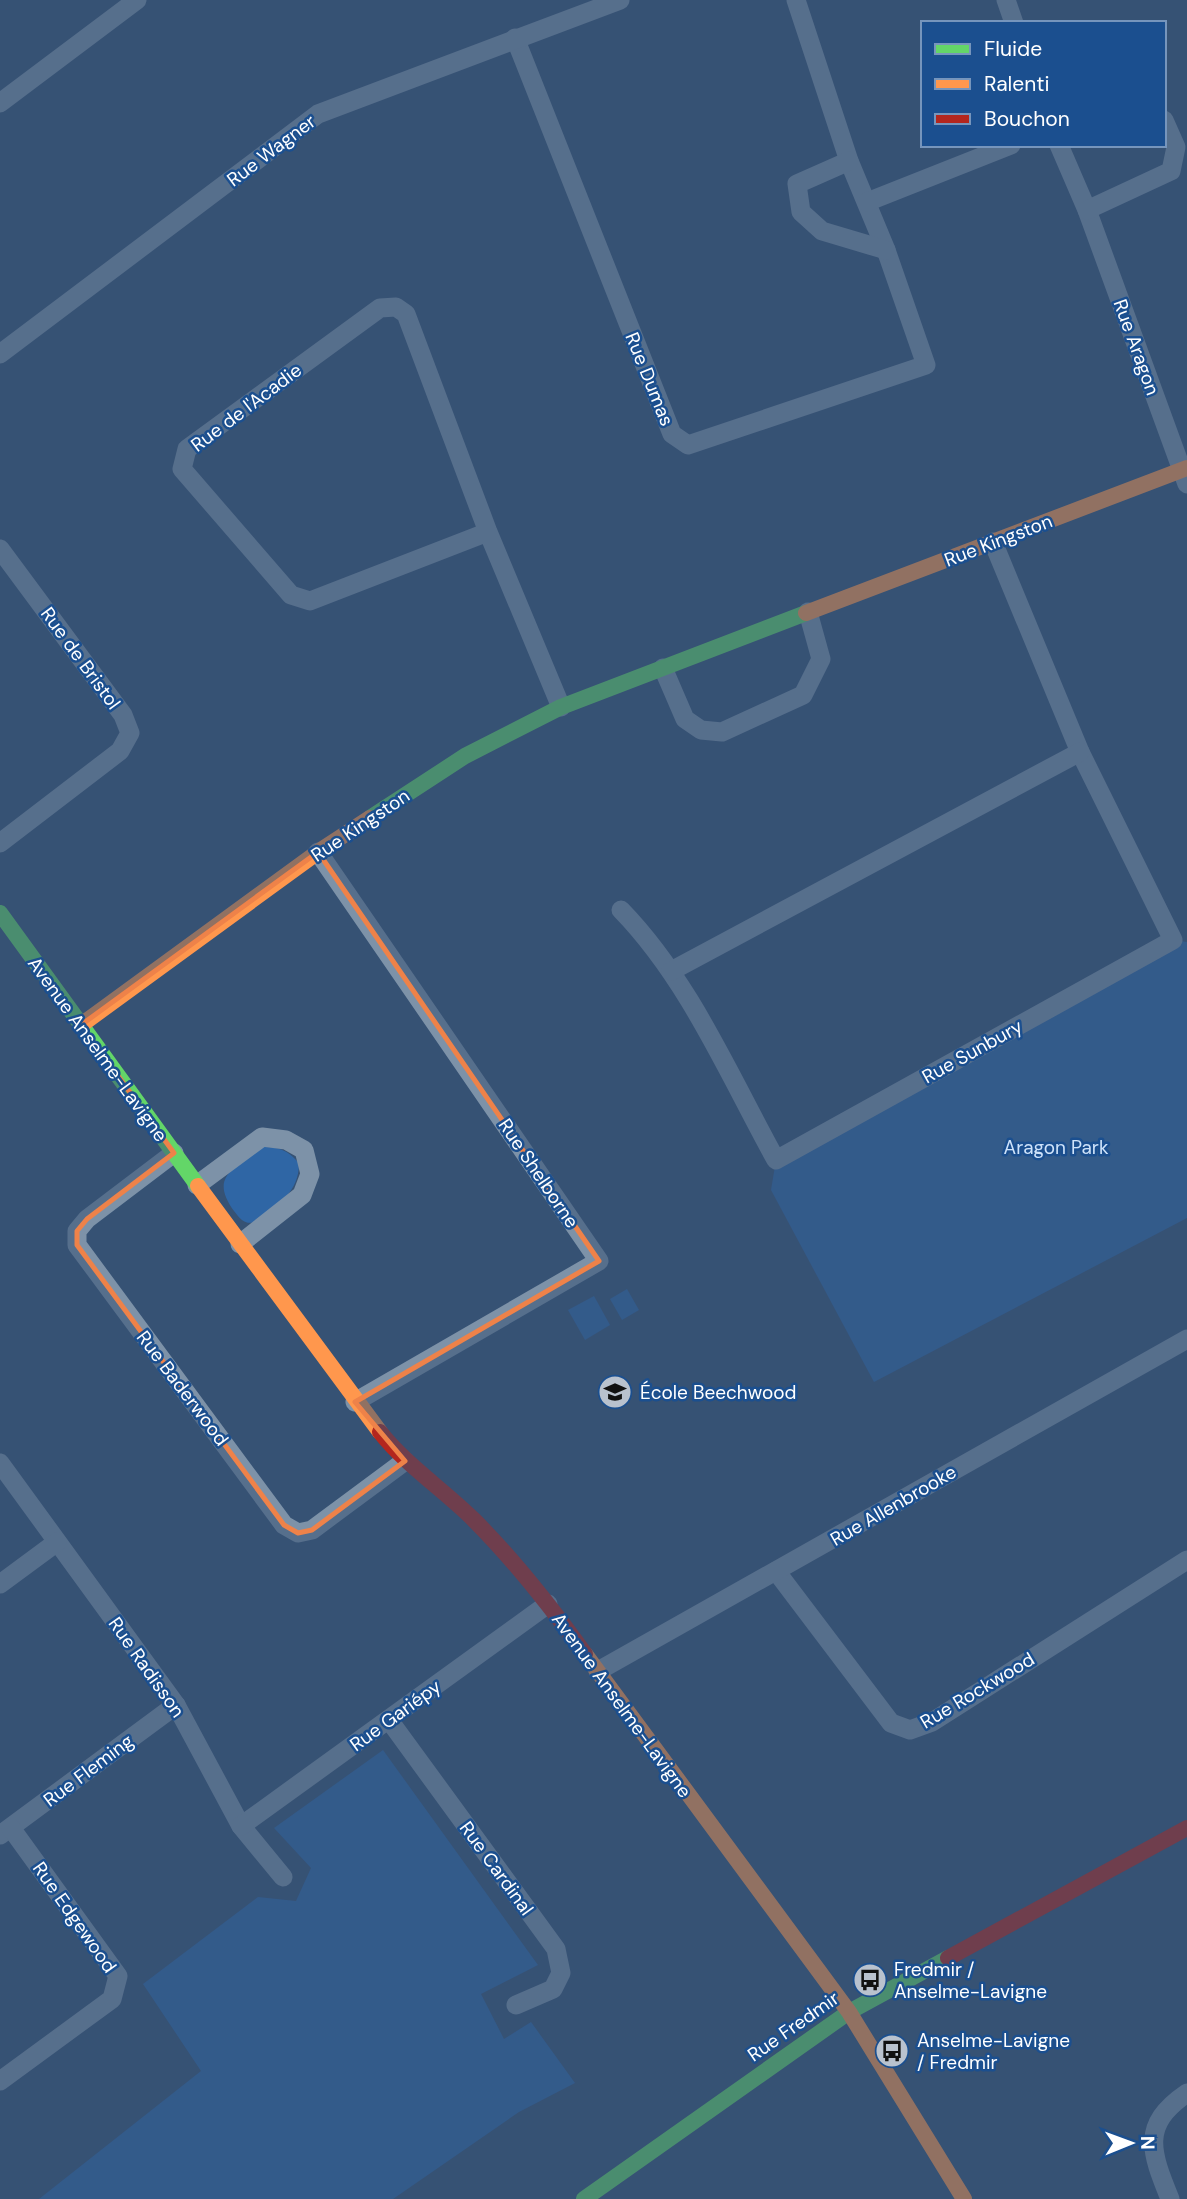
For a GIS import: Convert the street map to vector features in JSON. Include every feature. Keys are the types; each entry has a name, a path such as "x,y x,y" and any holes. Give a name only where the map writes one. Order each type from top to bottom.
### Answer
{"street":[{"path":"0,103 137,0"},
{"name":"Rue Wagner","path":"0,354 318,114 620,0"},
{"name":"Rue Dumas","path":"514,38 672,434 688,445 926,365 886,250 849,161 796,0"},
{"path":"1006,0 1013,21"},
{"path":"1087,210 1171,171 1176,147 1166,124"},
{"path":"867,202 1006,147"},
{"name":"Rue Aragon","path":"1060,147 1087,210 1185,474"},
{"path":"849,161 797,184 801,212 822,231 886,250"},
{"name":"Rue de l'Acadie","path":"488,532 310,601 291,596 182,468 187,449 380,308 396,307 406,314 488,532 561,707"},
{"name":"Rue Kingston","path":"81,1025 318,852 465,756 561,707 993,542 1185,474"},
{"name":"Rue Sunbury","path":"621,910 649,939 671,971 775,1160 1173,940 1080,752 993,542"},
{"name":"Rue de Bristol","path":"0,549 123,715 130,733 120,751 0,843"},
{"path":"663,668 685,719 701,730 722,733 803,695 821,659 808,612"},
{"path":"671,971 1080,752"},
{"name":"Rue Shelborne","path":"318,852 599,1261 355,1402"},
{"name":"Avenue Anselme-Lavigne","path":"0,913 355,1402 405,1461 474,1520 548,1604 849,2012 962,2198"},
{"path":"197,1185 262,1137 286,1140 304,1150 310,1174 302,1195 240,1244"},
{"name":"Rue Baderwood","path":"174,1153 87,1219 77,1231 77,1245 284,1525 298,1533 312,1530 405,1461"},
{"name":"Rue Allenbrooke","path":"598,1671 1187,1339"},
{"name":"Rue Radisson","path":"0,1463 176,1705 241,1826 283,1877"},
{"path":"0,1584 57,1542"},
{"name":"Rue Rockwood","path":"776,1571 891,1723 910,1730 932,1722 1187,1560"},
{"name":"Rue Gariépy","path":"241,1826 548,1604"},
{"name":"Rue Fleming","path":"6,1831 176,1705"},
{"name":"Rue Cardinal","path":"389,1720 556,1949 561,1973 553,1989 516,2005"},
{"name":"Rue Fredmir","path":"584,2199 849,2012 1187,1828"},
{"name":"Rue Edgewood","path":"0,2081 112,1999 118,1976 6,1831"},
{"path":"1170,2199 1157,2167 1152,2132 1166,2107 1187,2092"}],"highlighted area":[{"path":"318,852 599,1261 355,1402 405,1461 312,1530 298,1533 284,1525 77,1245 77,1231 87,1219 174,1153 81,1025"}],"green space":[{"name":"Aragon Park","path":"1173,940 1187,942 1187,1218 874,1382 771,1190 776,1160"},
{"path":"260,1147 277,1148 286,1152 299,1163 298,1173 286,1197 256,1222 249,1223 234,1211 227,1199 224,1181 234,1168"},
{"path":"627,1289 639,1310 622,1320 610,1299"},
{"path":"594,1296 610,1325 585,1340 568,1310"},
{"path":"383,1750 538,1965 481,1994 504,2039 531,2022 575,2083 519,2112 393,2199 39,2199 201,2071 143,1984 258,1897 296,1901 311,1868 274,1828"}],"traffic: fast":[{"path":"370,818 465,756 561,707 806,613"},
{"path":"0,913 198,1186"},
{"path":"584,2199 849,2012 948,1958"}],"traffic: slow":[{"path":"806,613 1187,468"},
{"path":"81,1025 318,852 370,818"},
{"path":"198,1186 380,1432"},
{"path":"585,1654 849,2012 964,2199"}],"traffic: jam":[{"path":"380,1432 504,1552 585,1654"},
{"path":"948,1958 1187,1828"}],"place":[{"name":"École Beechwood","path":"615,1392"},
{"name":"Fredmir / Anselme-Lavigne","path":"870,1980"},
{"name":"Anselme-Lavigne / Fredmir","path":"892,2051"}]}
